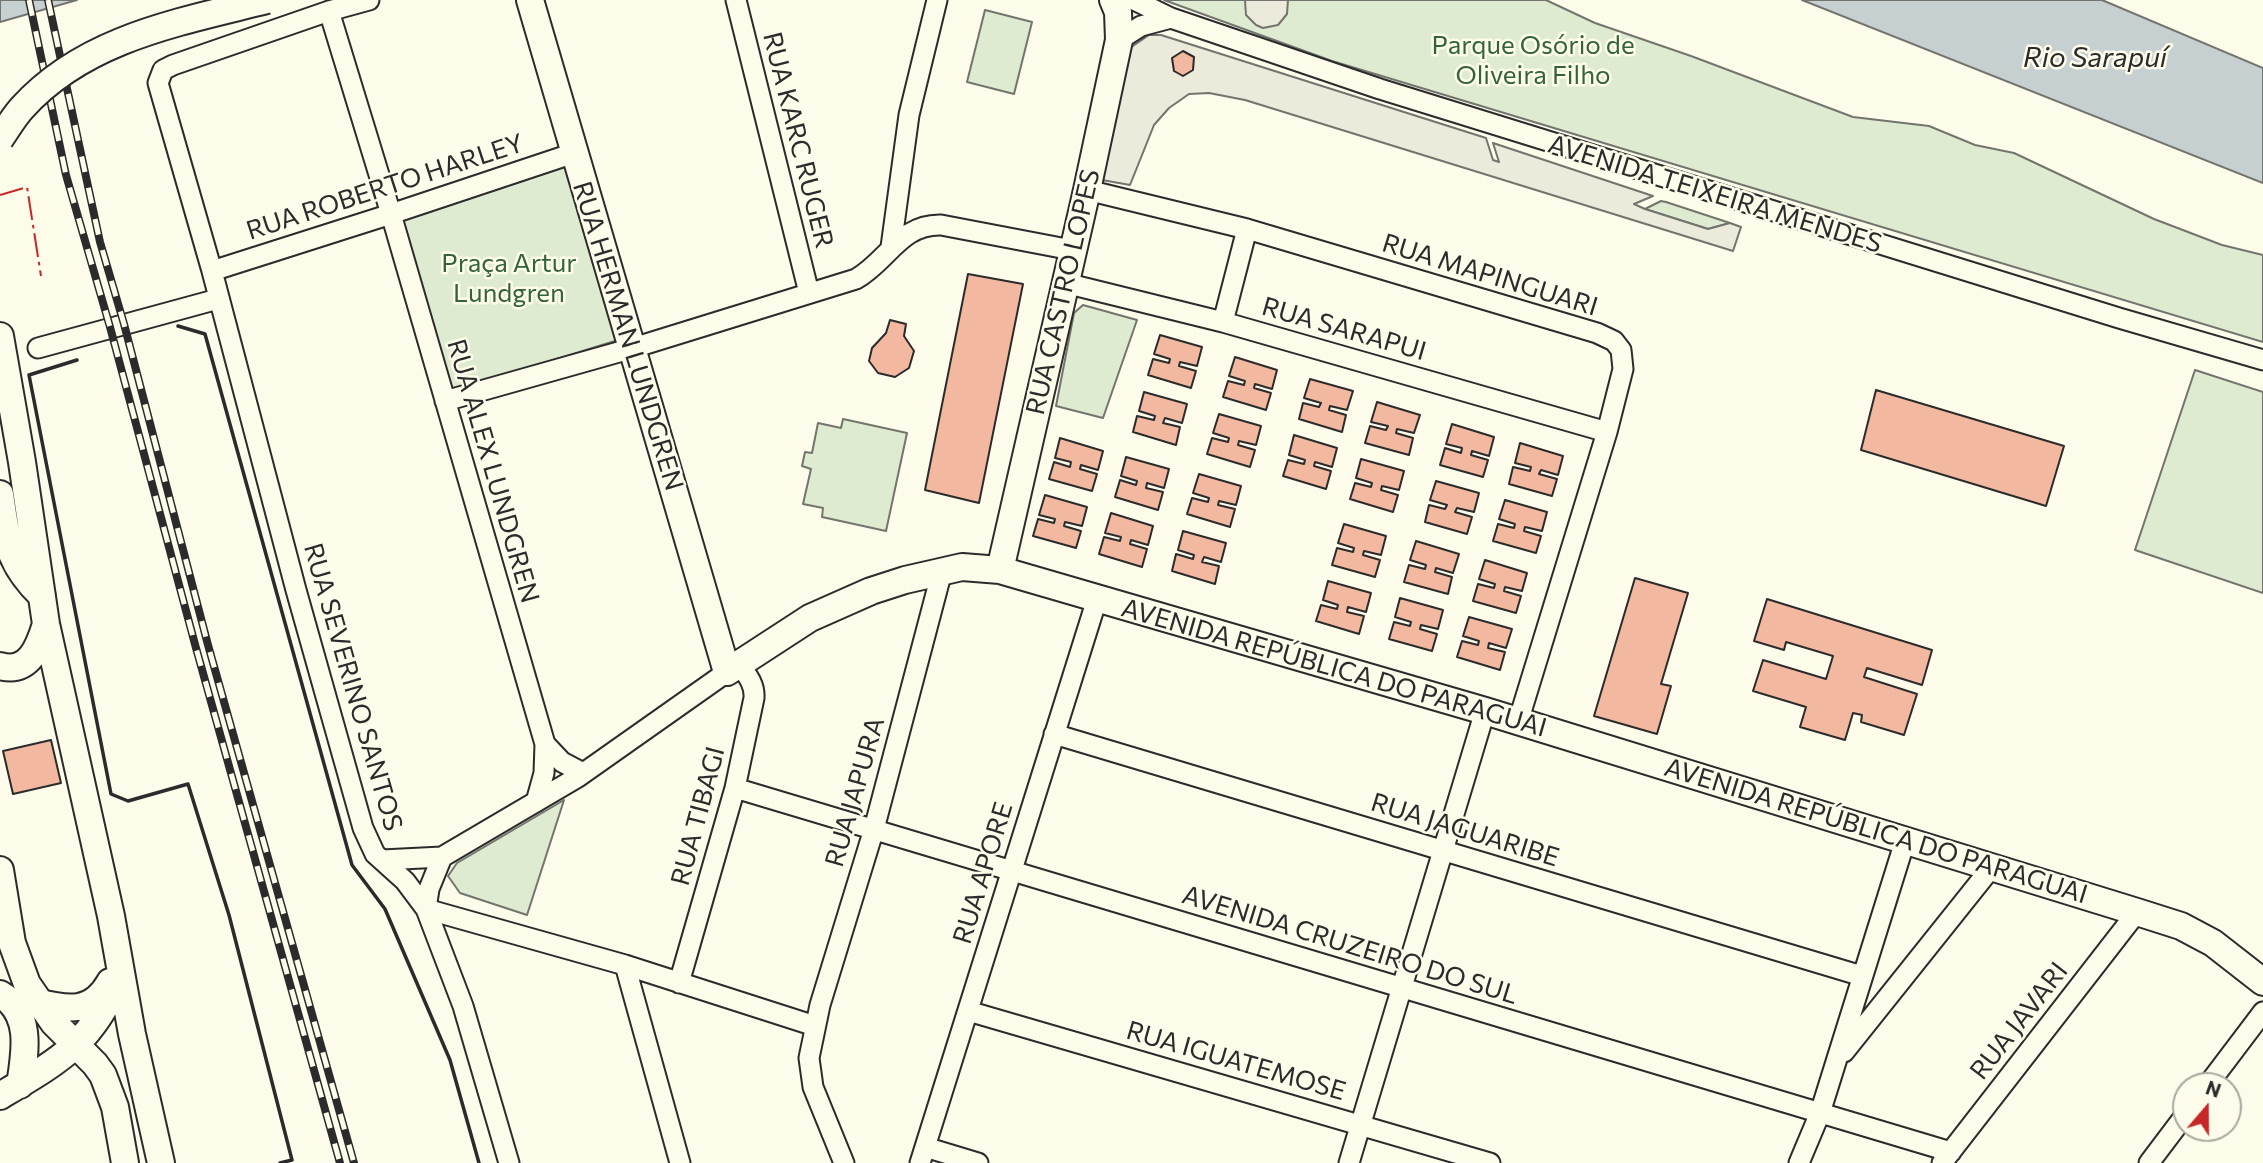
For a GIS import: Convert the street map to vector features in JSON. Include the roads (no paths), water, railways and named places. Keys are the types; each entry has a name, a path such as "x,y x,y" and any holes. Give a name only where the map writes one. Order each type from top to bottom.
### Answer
{"main road":[{"path":"0,110 24,83 57,57 88,38 148,13 196,0"},
{"path":"0,139 20,110 41,89 89,57 151,29 267,0"},
{"name":"RUA HERMAN LUNDGREN","path":"530,0 633,348 733,668"},
{"name":"RUA CASTRO LOPES","path":"1000,570 1087,190 1119,40 1122,4"},
{"path":"0,336 46,624 79,767 160,1163"},
{"path":"0,494 7,540 13,559 24,578 42,596"},
{"name":"AVENIDA REPÚBLICA DO PARAGUAI","path":"733,668 810,618 871,591 942,571 962,568 1000,570 1485,711 2180,926 2213,943 2263,982"},
{"path":"0,666 16,667 25,663 36,651 46,624"},
{"path":"0,870 12,943 27,984 37,1002 95,1064 109,1087 125,1163"},
{"path":"0,967 12,943"},
{"path":"37,1002 65,1007 94,1003 121,970"},
{"path":"10,1091 76,1046 103,1013 121,970"},
{"path":"0,994 20,1015 25,1035 24,1058 10,1091"}],"street":[{"path":"329,11 369,0"},
{"name":"RUA KARC RUGER","path":"736,0 808,293"},
{"path":"891,247 909,116 937,0"},
{"name":"AVENIDA TEIXEIRA MENDES","path":"1122,4 1641,172 2263,360"},
{"name":"RUA SEVERINO SANTOS","path":"329,11 163,70 158,83 212,271 363,828 370,845 405,881 426,909 463,1006 509,1163"},
{"name":"RUA ALEX LUNDGREN","path":"329,11 545,744 544,773 536,802"},
{"path":"1119,40 1141,26 1171,18"},
{"name":"RUA ROBERTO HARLEY","path":"212,271 574,153"},
{"name":"RUA MAPINGUARI","path":"1087,190 1247,229 1597,333 1614,341 1624,360 1607,432 1518,722"},
{"path":"445,401 633,348 856,279 871,271 891,247 911,231 927,225 941,225 1072,250"},
{"path":"1223,322 1247,229"},
{"name":"RUA SARAPUI","path":"1065,283 1223,322 1607,432"},
{"path":"38,348 218,299"},
{"name":"RUA JAPURA","path":"844,1163 813,1087 809,1058 815,1026 874,829 942,571"},
{"name":"RUA APORE","path":"923,1155 1097,599"},
{"name":"AVENIDA REPÚBLICA DO PARAGUAI","path":"382,860 442,857 583,773 733,668"},
{"name":"RUA TIBAGI","path":"679,983 735,788 755,690 733,668"},
{"path":"1349,1163 1485,711"},
{"name":"RUA JAGUARIBE","path":"1054,734 1862,976"},
{"path":"545,744 562,762 583,773"},
{"name":"AVENIDA CRUZEIRO DO SUL","path":"735,788 1820,1113 1946,1157"},
{"path":"1799,1163 1820,1113 1905,841"},
{"path":"442,857 429,889 426,909 625,965 815,1026"},
{"path":"1837,1061 1991,868"},
{"name":"RUA JAVARI","path":"1946,1157 2137,912"},
{"path":"625,965 680,1163"},
{"name":"RUA IGUATEMOSE","path":"968,1011 1490,1163"},
{"path":"2218,1072 2263,1012"},
{"path":"2149,1163 2172,1133"},
{"path":"923,1155 978,1163"}],"water":[{"path":"0,0 77,0 0,22"},
{"name":"Rio Sarapuí","path":"1802,0 2102,0 2263,68 2263,183"}],"railway":[{"path":"29,0 66,175 340,1163"},
{"path":"48,0 100,242 208,645 354,1163"}],"park label":[{"name":"Parque Osório de Oliveira Filho","path":"1533,60"},
{"name":"Praça Artur Lundgren","path":"509,278"}]}
